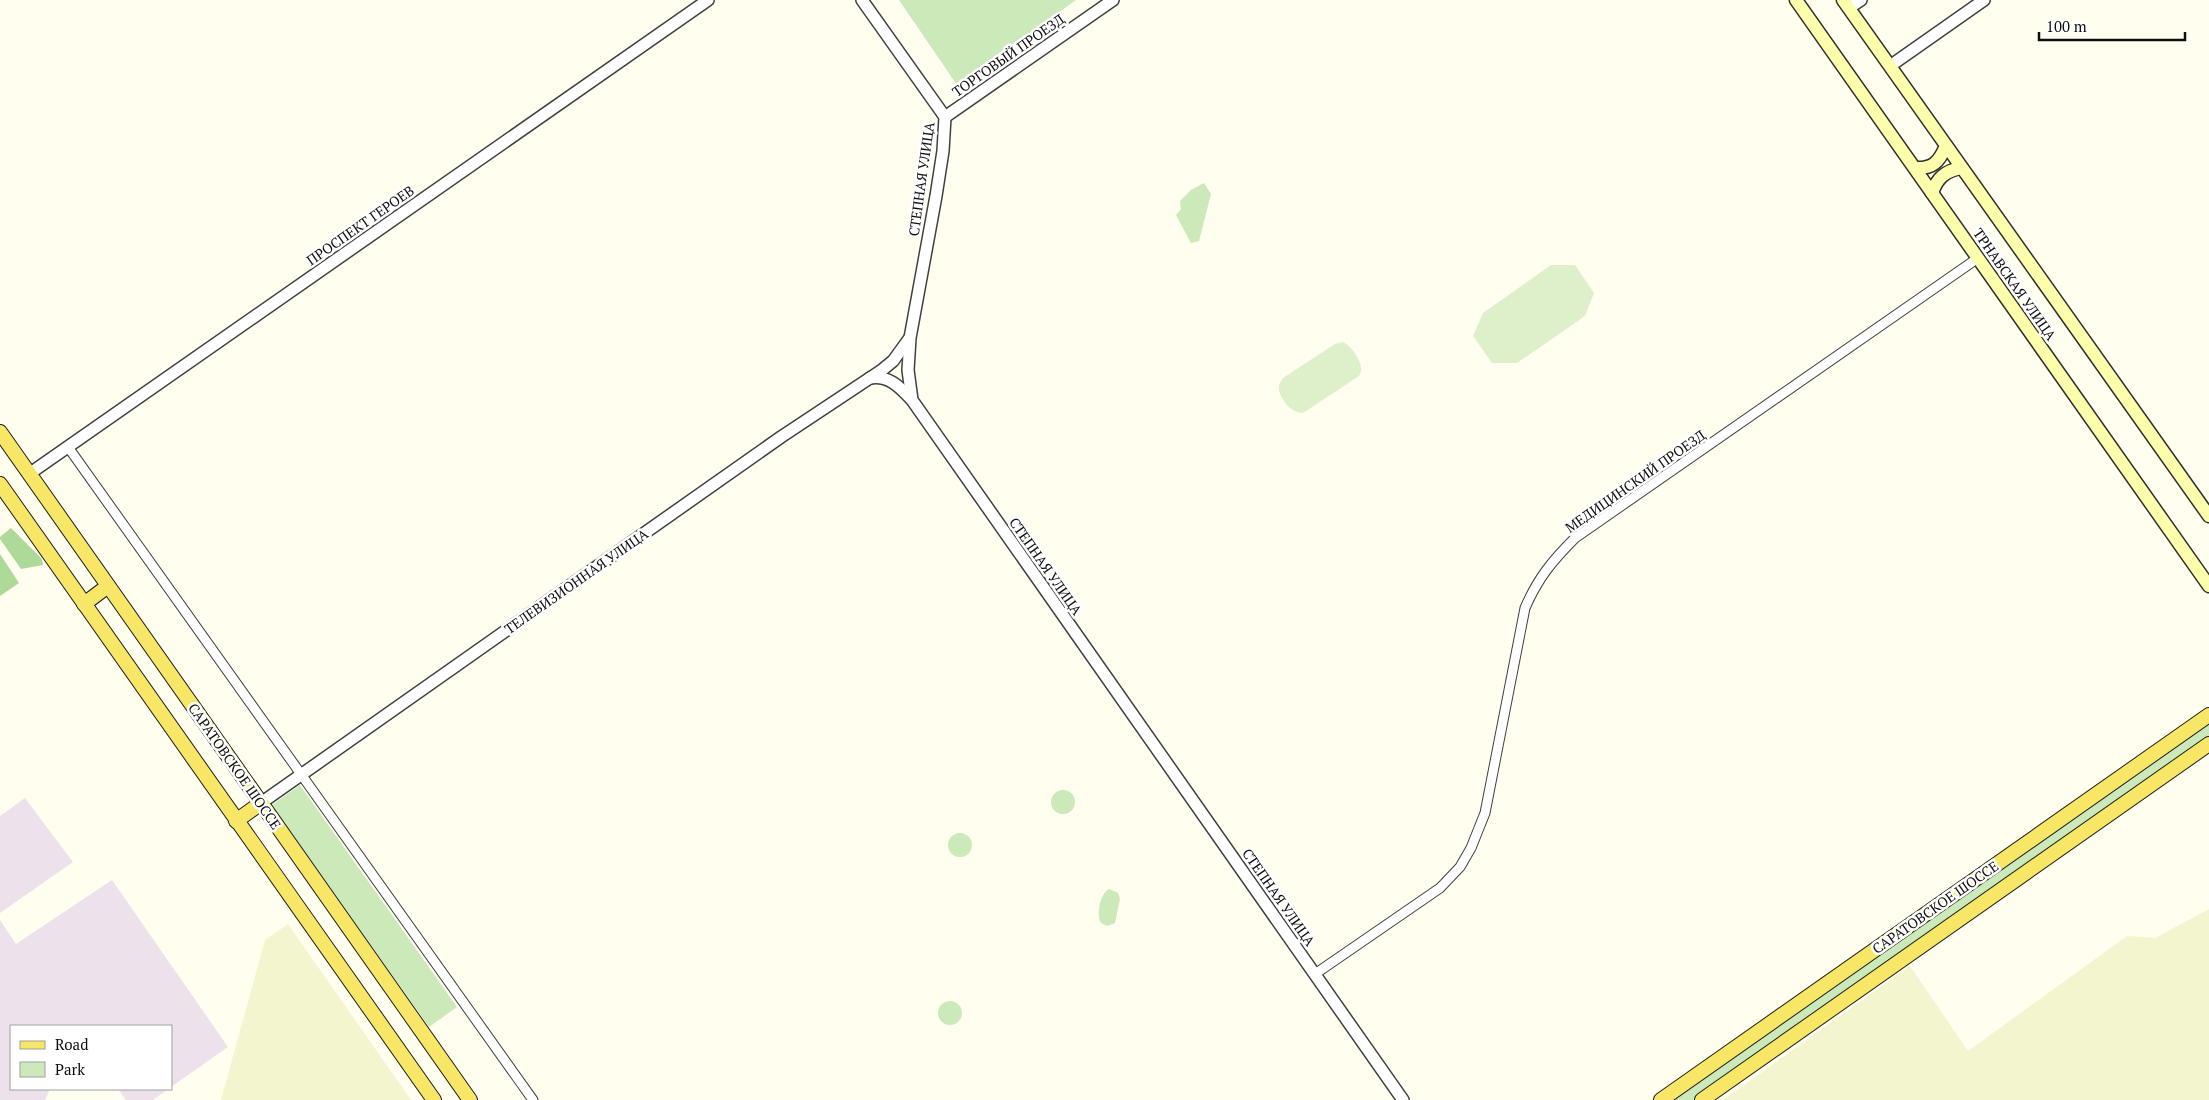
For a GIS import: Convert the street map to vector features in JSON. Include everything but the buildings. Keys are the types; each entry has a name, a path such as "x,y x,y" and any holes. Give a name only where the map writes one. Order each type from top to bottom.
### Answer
{"main road":[{"name":"ТРНАВСКАЯ УЛИЦА","path":"1796,0 2209,586"},
{"name":"ТРНАВСКАЯ УЛИЦА","path":"1846,4 2209,516"},
{"path":"1915,168 1926,168 1935,165 1946,146"},
{"path":"1932,193 1936,182 1942,175 1951,170 1961,168"},
{"name":"САРАТОВСКОЕ ШОССЕ","path":"0,432 470,1100"},
{"path":"0,484 434,1100"},
{"path":"84,604 108,586"},
{"name":"САРАТОВСКОЕ ШОССЕ","path":"1662,1100 2209,715"},
{"name":"САРАТОВСКОЕ ШОССЕ","path":"1702,1100 2209,744"},
{"name":"ТЕЛЕВИЗИОННАЯ УЛИЦА","path":"236,821 261,803"}],"street":[{"name":"ПРОСПЕКТ ГЕРОЕВ","path":"29,474 708,0"},
{"name":"СТЕПНАЯ УЛИЦА","path":"862,0 945,117 943,151 936,196 910,338 908,370 912,400 1403,1100"},
{"name":"ТОРГОВЫЙ ПРОЕЗД","path":"945,117 1113,0"},
{"path":"1846,4 1861,0"},
{"path":"1890,66 1984,0"},
{"name":"МЕДИЦИНСКИЙ ПРОЕЗД","path":"1315,974 1440,888 1460,867 1471,848 1485,813 1525,608 1548,565 1575,538 1978,258"},
{"name":"ТЕЛЕВИЗИОННАЯ УЛИЦА","path":"261,803 302,776 598,565 893,361 910,338"},
{"path":"868,378 882,378 891,381 901,388 912,400"},
{"path":"68,447 532,1100"}],"shaded area":[{"path":"25,798 73,862 0,913 0,816"},
{"path":"112,880 228,1047 172,1086 172,1025 10,1025 10,1090 50,1090 45,1100 0,1100 0,920 16,944"},
{"path":"119,1090 167,1090 153,1100 126,1100"}],"green space":[{"path":"899,0 1076,0 957,85"},
{"path":"1204,183 1211,194 1199,241 1191,243 1176,215 1181,209 1180,201 1191,190"},
{"path":"1551,265 1575,265 1594,293 1585,316 1517,363 1492,363 1473,336 1483,313"},
{"path":"1343,342 1351,348 1360,362 1361,372 1359,376 1303,413 1290,408 1280,395 1279,385 1283,378 1335,344"},
{"path":"11,528 42,559 43,565 21,569 0,539"},
{"path":"0,554 19,583 0,596"},
{"path":"2209,721 2209,738 1694,1100 1670,1100"},
{"path":"300,785 457,1007 429,1027 272,805"},
{"path":"1063,790 1068,791 1074,797 1074,807 1068,813 1063,814 1058,813 1052,807 1051,802 1052,797 1058,791"},
{"path":"960,833 965,834 971,840 971,850 965,856 960,857 955,856 949,850 948,845 949,840 955,834"},
{"path":"1109,889 1118,893 1120,899 1115,923 1107,926 1101,923 1099,910 1103,895"},
{"path":"2209,909 2209,1100 1723,1100 1910,966 1968,1051 2127,936 2155,938"},
{"path":"288,924 411,1100 221,1100 265,940"},
{"path":"950,1001 955,1002 961,1008 961,1018 955,1024 950,1025 945,1024 939,1018 938,1013 939,1008 945,1002"}]}
